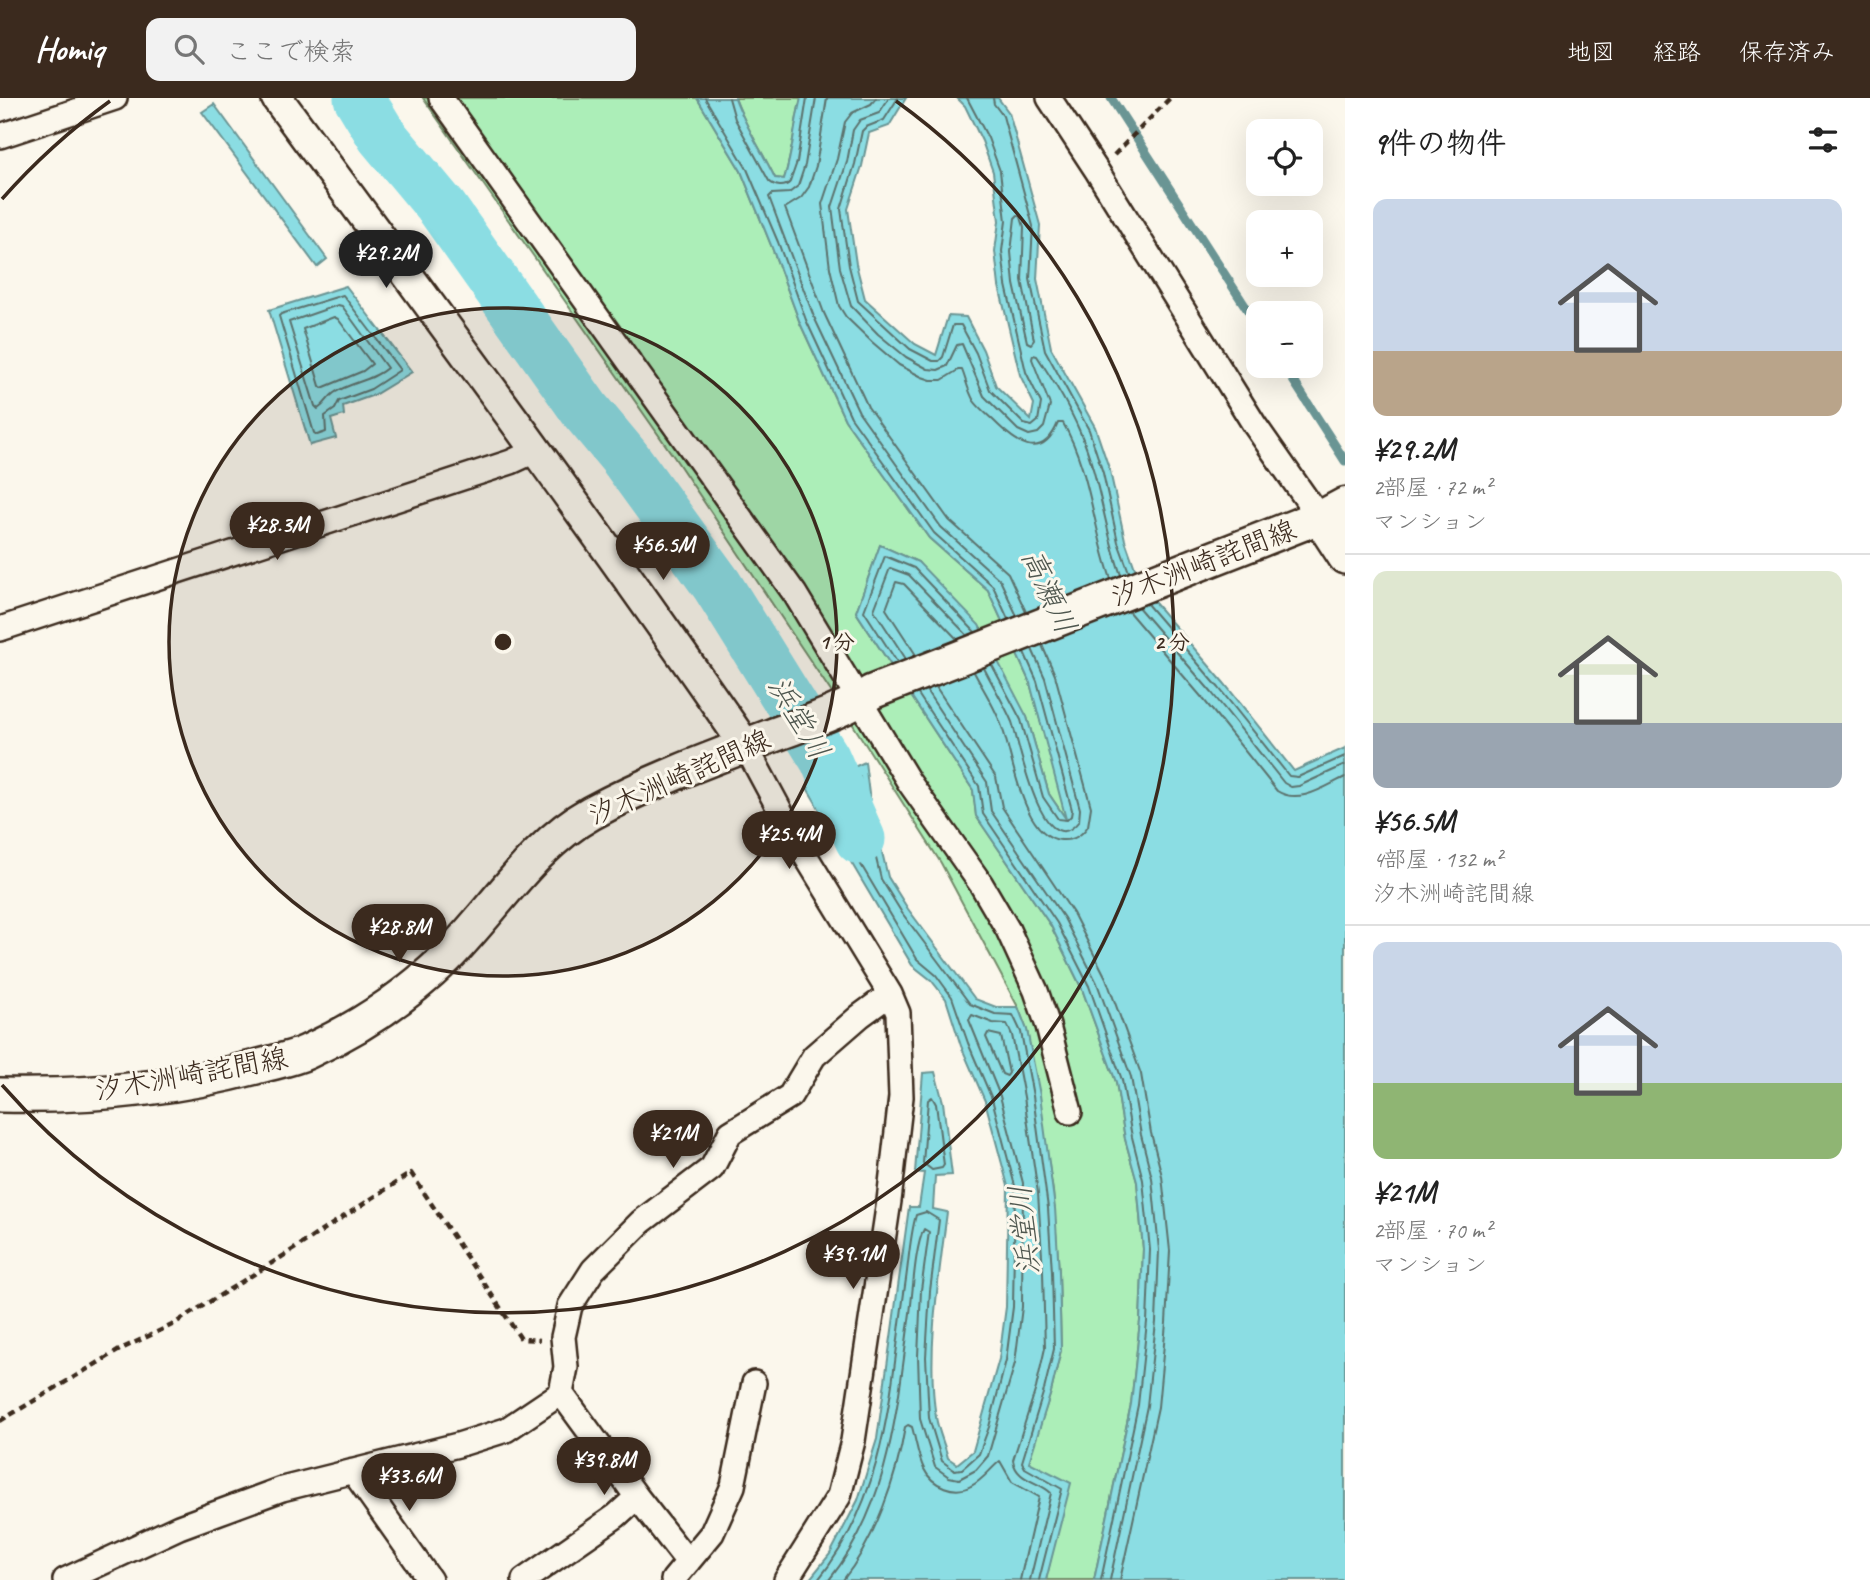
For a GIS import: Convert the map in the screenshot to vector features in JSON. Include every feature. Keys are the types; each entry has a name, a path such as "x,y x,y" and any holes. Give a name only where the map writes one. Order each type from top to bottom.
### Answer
{"main road":[{"name":"汐木洲崎詫間線","path":"0,1095 58,1096 132,1090 233,1073 304,1054 372,1018 424,979 474,930 554,838 589,814 644,787 1330,517 1345,557"}],"street":[{"path":"0,136 115,98"},
{"path":"277,98 537,450 646,601 745,746 797,842 890,994 898,1013 901,1097 889,1201 853,1441 838,1496 819,1531 786,1580"},
{"path":"441,98 795,594 857,701 909,782 981,884 1037,991 1070,1112"},
{"path":"1049,98 1254,424 1330,517"},
{"path":"0,629 511,462 537,450"},
{"path":"74,1578 180,1527 282,1489 506,1430 561,1394 566,1367 563,1337 570,1306 593,1270 641,1222 712,1168 730,1133 790,1096 814,1056 890,994"},
{"path":"673,1580 712,1533 733,1486 754,1383"},
{"path":"561,1394 688,1562"},
{"path":"354,1471 430,1580"},
{"path":"524,1580 616,1516 637,1497"}],"path":[{"path":"1121,148 1170,98"},
{"path":"0,1421 123,1349 172,1325 411,1173 521,1339 552,1340 563,1337"}],"green space":[{"path":"423,98 697,98 741,171 800,323 845,420 929,538 988,590 1030,683 1068,822 1049,794 1027,717 918,562 880,545 856,612 973,790 976,816 1051,926 1082,989 1116,1082 1125,1139 1137,1182 1143,1249 1140,1321 1131,1404 1094,1580 1046,1580 1051,1558 1028,1462 1051,1392 1061,1350 1053,1191 1027,1030 1018,1007 941,863 850,720 674,457"},
{"path":"735,98 801,98 784,179 775,178"}],"water":[{"name":"高瀬川","path":"697,98 735,98 775,178 784,179 801,98 906,98 889,126 869,133 848,209 856,264 865,299 915,344 936,355 948,316 966,317 983,350 996,386 1031,420 1034,404 1020,375 999,286 995,251 999,221 993,172 965,106 957,98 998,98 1009,113 1040,225 1037,279 1051,348 1095,427 1110,471 1125,540 1142,588 1224,683 1294,771 1345,748 1345,1580 1094,1580 1131,1404 1140,1321 1143,1249 1137,1182 1125,1139 1116,1082 1082,989 1051,926 976,816 973,790 856,612 880,545 918,562 979,625 1027,717 1049,794 1066,819 1030,683 988,590 929,538 845,420 800,323 741,171"},
{"path":"214,104 327,259 317,267 202,112"},
{"path":"346,286 412,372 374,395 343,406 344,415 331,419 336,438 310,445 269,310"},
{"path":"865,762 870,802 888,877 908,909 975,999 996,1007 1018,1007 1027,1030 1040,1095 1055,1208 1061,1350 1029,1462 1071,1483 1046,1580 809,1580 830,1554 858,1500 877,1439 909,1207 919,1207 924,1173 915,1172 923,1073 935,1072 943,1102 952,1175 935,1176 933,1209 947,1212 937,1288 932,1367 938,1427 948,1458 957,1464 973,1451 999,1359 1006,1307 1008,1186 985,1101 961,1046 946,999 931,980 912,965 807,788"}],"waterway":[{"name":"浜堂川","path":"359,98 382,136 442,208 585,410 625,458 717,585 825,759 860,839"},
{"path":"1111,98 1246,307"},
{"path":"1292,378 1345,461"}]}
